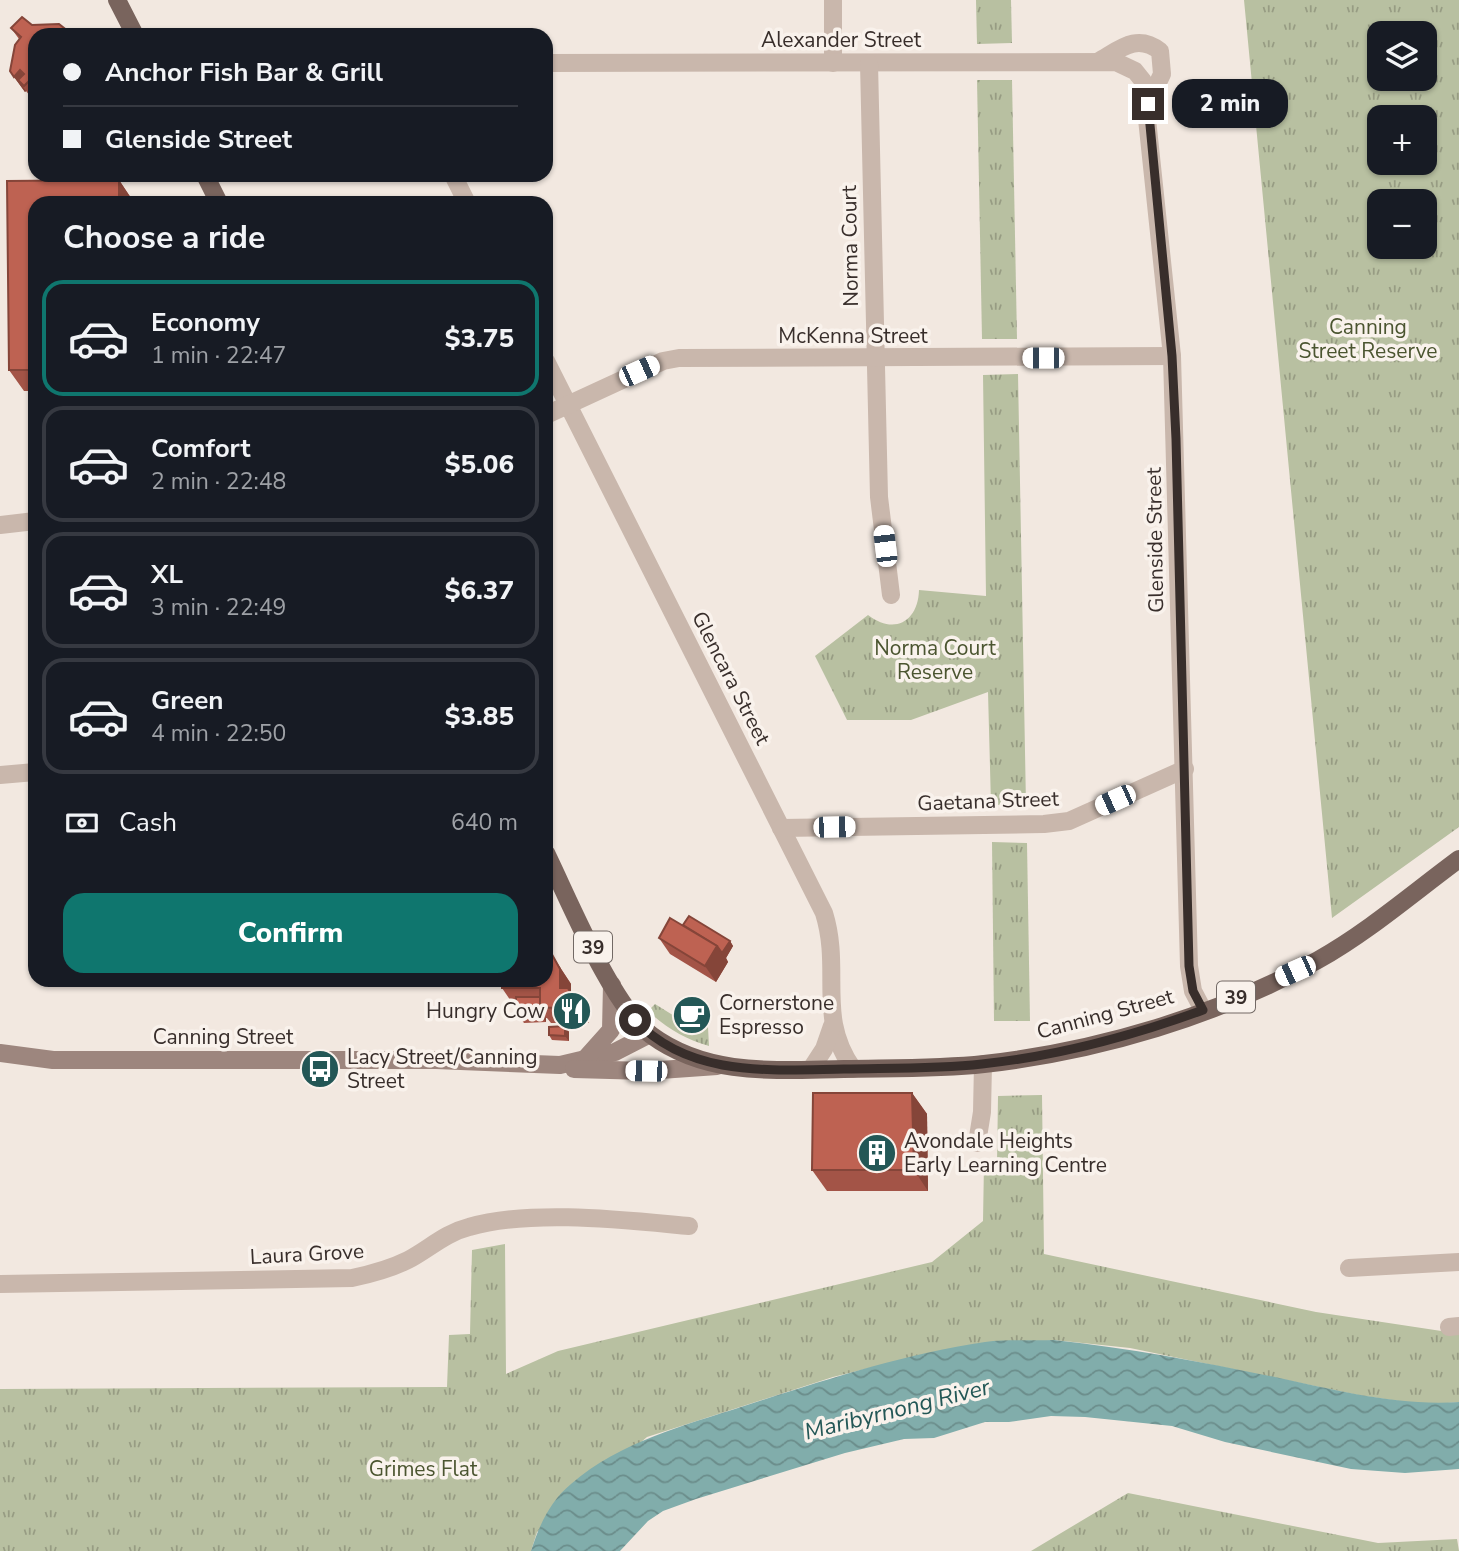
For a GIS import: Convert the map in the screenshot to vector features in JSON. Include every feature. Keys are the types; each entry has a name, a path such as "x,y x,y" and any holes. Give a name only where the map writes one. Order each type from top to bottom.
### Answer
{"main road":[{"path":"117,0 131,28"},
{"name":"Canning Street","path":"650,1034 686,1055 719,1066 811,1069 982,1064 1085,1047 1152,1029 1203,1010 1319,959 1459,859"},
{"name":"39","path":"553,867 612,985 633,1018 650,1034"}],"street":[{"path":"833,0 834,63"},
{"path":"1097,62 1129,43 1141,41 1160,51 1162,74 1148,104"},
{"name":"Alexander Street","path":"553,63 1116,62 1135,71"},
{"name":"Norma Court","path":"869,63 879,497 891,595"},
{"name":"Glenside Street","path":"1135,71 1143,81 1148,104 1172,356 1189,966 1193,991 1203,1010"},
{"name":"McKenna Street","path":"553,411 663,360 680,358 1172,356"},
{"name":"Glencara Street","path":"553,376 782,828 829,929 832,1026 837,1046 853,1069"},
{"path":"0,511 28,513"},
{"path":"0,525 28,522"},
{"name":"Gaetana Street","path":"782,828 1044,824 1069,821 1185,769"},
{"path":"0,775 28,773"},
{"path":"581,1062 603,1042 611,1030 612,985"},
{"name":"Glencara Street","path":"811,1069 824,1049 832,1026"},
{"name":"Canning Street","path":"0,1053 53,1060 436,1060 560,1065 615,1052 650,1034"},
{"name":"Canning Street","path":"0,1068 53,1060"},
{"path":"977,1143 982,1112 982,1064"},
{"name":"Canning Street","path":"560,1065 576,1069 646,1071 719,1066"},
{"name":"Laura Grove","path":"0,1284 352,1278 382,1271 410,1259 440,1238 470,1226 527,1218 622,1220 689,1226"},
{"path":"1349,1268 1459,1262"}],"green space":[{"path":"976,0 1011,0 1012,43 977,44"},
{"name":"Canning Street Reserve","path":"1244,0 1459,0 1459,827 1332,918"},
{"path":"977,80 1012,80 1017,339 982,339"},
{"name":"Norma Court Reserve","path":"1018,374 1026,805 991,805 988,692 911,720 847,720 815,656 868,615 887,624 903,622 914,610 919,590 986,596 983,375"},
{"path":"992,842 1027,843 1030,1021 994,1021"},
{"path":"655,1004 692,1027 708,1027 709,1046 662,1023 648,1011"},
{"name":"Grimes Flat","path":"1042,1095 1044,1254 1316,1312 1448,1332 1459,1331 1459,1402 1425,1405 1358,1395 1130,1348 1054,1340 918,1356 833,1377 647,1437 537,1532 531,1551 0,1551 0,1389 447,1387 449,1335 470,1334 472,1250 505,1244 506,1374 558,1351 932,1262 983,1221 984,1163 997,1163 998,1096"},
{"path":"1128,1493 1378,1543 1457,1539 1459,1551 1031,1551"}],"water":[{"name":"Maribyrnong River","path":"1054,1340 1165,1356 1366,1396 1412,1402 1459,1402 1459,1469 1405,1473 1351,1469 1225,1442 1172,1426 1051,1416 1009,1422 985,1422 934,1438 904,1439 845,1453 696,1499 663,1511 648,1521 620,1551 531,1551 546,1514 571,1484 611,1456 653,1436 893,1361 993,1341"}],"building":[{"path":"22,17 32,25 59,24 64,28 28,28 28,82 24,86 18,80 24,74 20,70 14,77 10,71 15,45 21,37 11,28"},
{"path":"7,181 119,182 119,196 28,196 28,370 9,370"},
{"path":"689,916 730,941 722,953 717,946 683,925"},
{"path":"670,918 717,946 705,966 659,938"},
{"path":"553,956 560,969 560,988 568,988 578,1007 540,1008 540,988 502,988 553,987"},
{"path":"516,997 540,997 538,1012 516,1012"},
{"path":"686,1000 698,1007 692,1017 679,1011"},
{"path":"565,1026 565,1036 549,1035 549,1027"},
{"name":"Avondale Heights Early Learning Centre","path":"813,1093 912,1093 914,1170 812,1170"}],"place":[{"name":"Hungry Cow","path":"572,1011"},
{"name":"Cornerstone Espresso","path":"692,1015"},
{"name":"Lacy Street/Canning Street","path":"320,1069"},
{"name":"Avondale Heights Early Learning Centre","path":"877,1153"}],"route":[{"path":"635,1020 650,1034 674,1049 719,1066 748,1069 915,1069 1014,1060 1085,1047 1152,1029 1203,1010 1193,991 1189,966 1176,439 1172,356 1148,104"}]}
